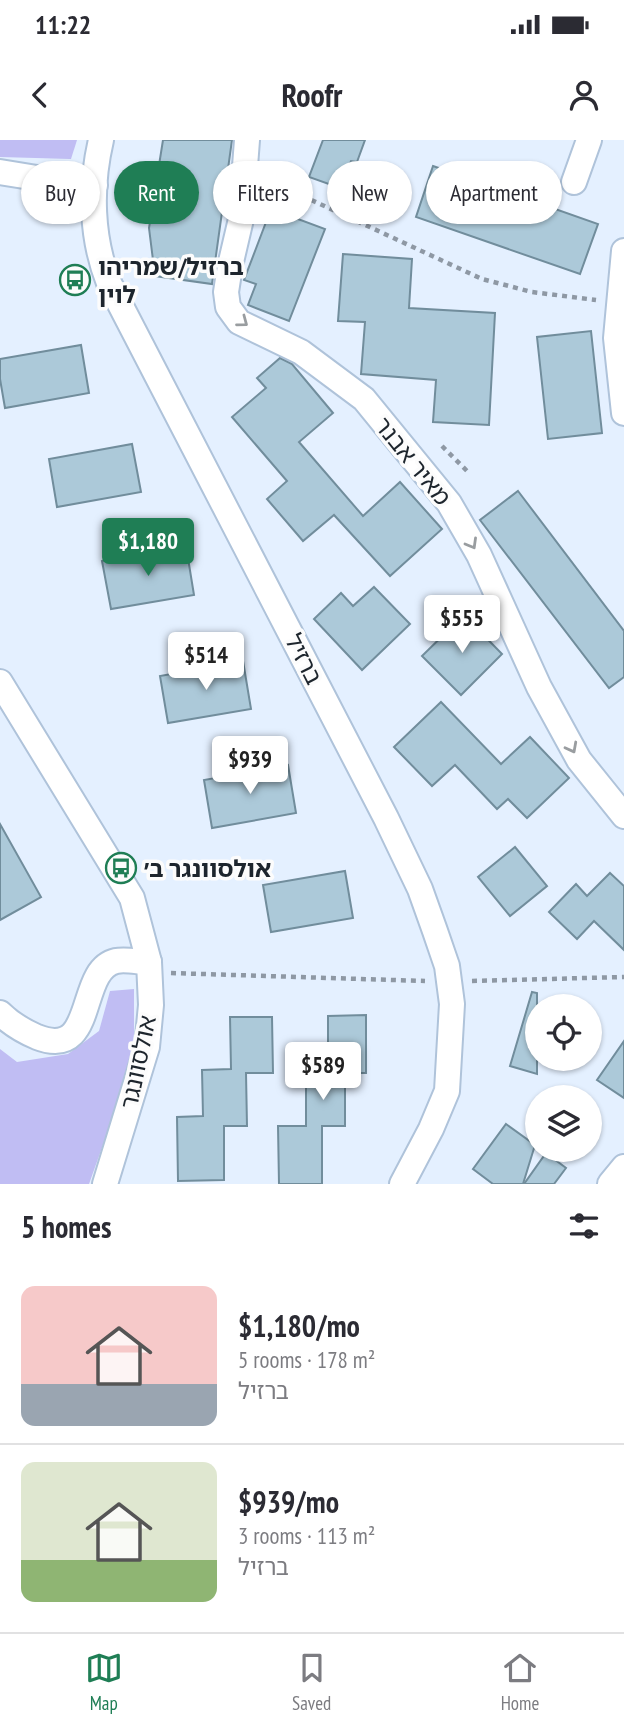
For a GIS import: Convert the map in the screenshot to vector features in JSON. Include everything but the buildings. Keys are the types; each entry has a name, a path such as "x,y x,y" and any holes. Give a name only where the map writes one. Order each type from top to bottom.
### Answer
{"street":[{"name":"ברזיל","path":"97,161 101,140"},
{"name":"מאיר אבנר","path":"246,161 247,140"},
{"path":"574,182 589,140"},
{"path":"0,172 21,176"},
{"name":"ברזיל","path":"96,224 100,259 109,282 386,818 420,889 439,943 452,1004 446,1091 431,1129 402,1184"},
{"name":"מאיר אבנר","path":"240,224 226,292 228,307 239,322 301,352 363,399 449,503 479,555 539,687 579,760 624,816"},
{"path":"624,251 616,338 624,413"},
{"name":"אולסוונגר","path":"0,682 132,898 149,967 147,1047 105,1184"},
{"path":"0,1013 7,1021 27,1033 49,1041 67,1038 83,1021 88,996 100,972 115,961 149,967"},
{"path":"610,1184 624,1167"}],"path":[{"path":"313,200 482,279 532,292 619,303"},
{"path":"442,446 467,471"},
{"path":"149,967 449,982 624,977"}],"shaded area":[{"path":"0,140 77,140 71,159 0,157"},
{"path":"134,989 134,1034 124,1086 89,1184 0,1184 0,1049 17,1062 68,1054 99,1031 110,991"}],"place":[{"name":"ברזיל/שמריהו לוין","path":"75,280"},
{"name":"אולסוונגר ב׳","path":"121,868"}]}
